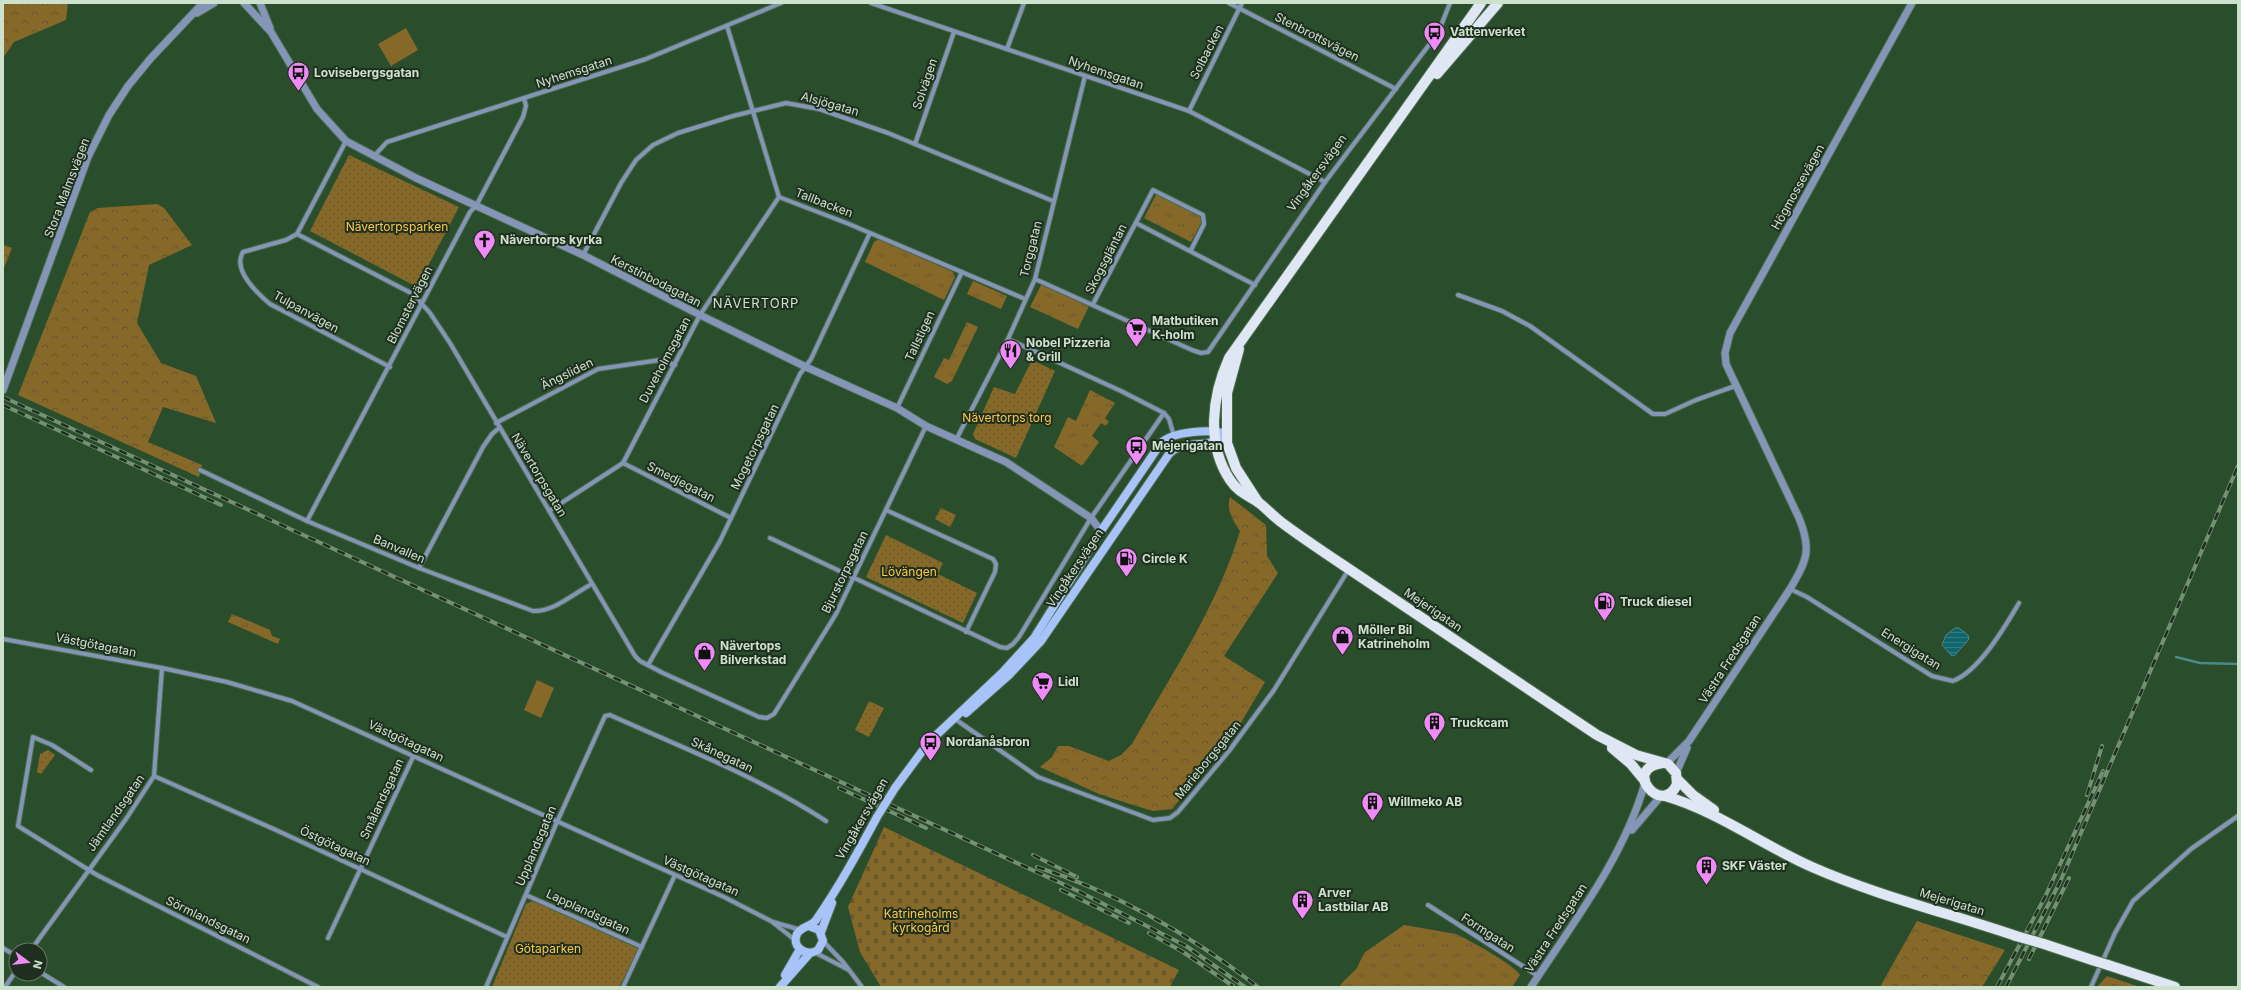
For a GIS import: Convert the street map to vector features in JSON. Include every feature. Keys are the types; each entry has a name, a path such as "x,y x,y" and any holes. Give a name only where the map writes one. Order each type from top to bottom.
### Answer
{"main road":[{"path":"1215,442 1215,406 1221,379 1230,358 1240,346 1279,287 1481,3"},
{"path":"1404,111 1495,4"},
{"path":"1174,436 1177,448 1215,442 1226,434 1227,393 1240,346"},
{"name":"Vingåkersvägen","path":"955,719 964,708 1007,669 1034,638 1101,531 1161,444 1174,436 1215,430 1226,434"},
{"name":"Mejerigatan","path":"1226,434 1229,452 1236,468 1258,502"},
{"name":"Mejerigatan","path":"1215,442 1220,460 1230,480 1245,496 1258,502 1312,545 1597,735 1636,755 1665,763"},
{"name":"Vingåkersvägen","path":"801,930 810,926 816,920 842,880 895,788 929,742 955,719 982,699 1028,657 1161,464 1177,448"},
{"path":"1101,531 1109,539"},
{"name":"Mejerigatan","path":"1597,735 1631,764 1645,782"},
{"path":"1665,763 1677,776 1676,787 1663,796 1650,791 1645,782 1648,770 1653,765 1665,763"},
{"name":"Mejerigatan","path":"1677,776 1693,795 1729,824"},
{"name":"Mejerigatan","path":"1663,796 1683,801 1729,824 1774,850 1825,872 1901,900 2044,944 2174,987"},
{"name":"Vingåkersvägen","path":"820,932 842,880"},
{"path":"779,987 812,953 821,947 823,941 820,932 810,926"},
{"path":"779,987 798,946 798,934 801,930"},
{"path":"798,946 812,953"}],"street":[{"name":"Stora Malmsvägen","path":"4,388 88,157 109,115 128,86 151,58 203,3"},
{"name":"Stora Malmsvägen","path":"190,17 214,3"},
{"name":"Kerstinbodagatan","path":"244,3 271,32"},
{"name":"Kerstinbodagatan","path":"260,3 271,32 317,109 346,141 476,206 583,255 806,367 897,408 926,426 957,438 1018,469 1091,518"},
{"name":"Nyhemsgatan","path":"374,156 387,142 646,59 781,3"},
{"name":"Nyhemsgatan","path":"871,3 1189,111 1325,182"},
{"path":"1007,49 1024,3"},
{"name":"Stenbrottsvägen","path":"1228,3 1396,89"},
{"name":"Solbacken","path":"1189,111 1242,3"},
{"name":"Vingåkersvägen","path":"1093,304 1201,353 1208,352 1213,347 1325,182 1438,33 1450,3"},
{"name":"Högmossevägen","path":"1790,589 1805,564 1807,542 1799,518 1735,386 1726,359 1730,333 1912,3"},
{"name":"Tallbacken","path":"727,26 780,197 1025,298"},
{"name":"Solvägen","path":"915,144 954,32"},
{"name":"Torggatan","path":"957,438 1008,339 1025,298 1035,279 1085,76"},
{"name":"Blomstervägen","path":"307,521 390,367 422,301 470,212 476,206 526,112 524,98"},
{"name":"Alsjögatan","path":"583,255 621,183 636,160 648,148 664,138 678,133 754,110 786,103 806,106 915,144 1053,201"},
{"path":"297,234 346,141"},
{"name":"Skogsgläntan","path":"1093,304 1153,190 1200,212 1204,219 1204,224 1191,250"},
{"name":"Duveholmsgatan","path":"549,511 623,463 700,315 780,197"},
{"name":"Skogsgläntan","path":"1136,223 1255,284"},
{"name":"Mogetorpsgatan","path":"648,665 732,518 800,374 806,367 870,233"},
{"name":"Tulpanvägen","path":"297,234 286,240 243,252 240,257 241,265 247,280 256,292 270,304 390,367"},
{"name":"Nävertorpsgatan","path":"297,234 413,294 422,301 450,343 635,656 648,665 759,717 768,718"},
{"name":"Tallstigen","path":"897,408 962,272"},
{"path":"1035,279 1093,304"},
{"path":"1458,295 1502,311 1530,326 1653,414 1665,414 1696,400 1735,386"},
{"path":"1008,339 1121,391 1164,413 1169,419 1174,436"},
{"name":"Ängsliden","path":"496,422 598,369 660,360 675,365"},
{"name":"Vingåkersvägen","path":"966,632 1000,647 1007,648 1013,644 1091,518 1164,413"},
{"name":"Bjurstorpsgatan","path":"768,718 774,714 825,632 853,578 926,426"},
{"path":"419,568 483,448 492,434 499,428"},
{"name":"Smedjegatan","path":"623,463 732,518"},
{"name":"Banvallen","path":"200,470 307,521 419,568 533,611 542,612 551,608 592,584"},
{"path":"770,538 966,632 995,572 996,564 993,559 886,510"},
{"name":"Vingåkersvägen","path":"1091,518 1101,531"},
{"name":"Marieborgsgatan","path":"955,719 1038,777 1153,820 1170,818 1186,805 1256,715 1326,608 1349,569"},
{"name":"Energigatan","path":"1790,589 1807,597 1932,676 1953,681 1970,672 1978,663 2019,603"},
{"name":"Västra Fredsgatan","path":"1677,776 1690,741 1790,589"},
{"name":"Västgötagatan","path":"3,639 162,668 274,694 309,707 557,822 724,897 771,921 801,930"},
{"name":"Västgötagatan","path":"3,642 12,641"},
{"name":"Jämtlandsgatan","path":"37,942 145,792 154,776 162,668"},
{"name":"Skånegatan","path":"608,716 610,715 750,779 801,805 826,821"},
{"name":"Upplandsgatan","path":"486,987 602,721 608,716"},
{"name":"Sörmlandsgatan","path":"91,770 52,745 33,737 18,826 88,870 318,987"},
{"name":"Västra Fredsgatan","path":"1665,763 1690,741"},
{"name":"Smålandsgatan","path":"328,938 414,755"},
{"name":"Östgötagatan","path":"154,776 507,937"},
{"name":"Västra Fredsgatan","path":"1531,987 1592,895 1624,840 1634,820 1645,782"},
{"name":"Västra Fredsgatan","path":"1624,840 1649,808 1663,796"},
{"path":"2091,987 2115,933 2133,901 2190,850 2238,816"},
{"path":"623,987 675,875"},
{"name":"Lapplandsgatan","path":"526,895 642,948"},
{"name":"Formgatan","path":"1428,905 1538,976"},
{"name":"Västgötagatan","path":"771,921 798,946"},
{"path":"823,941 851,971 862,987"},
{"path":"812,953 851,971"},
{"path":"48,977 64,987"},
{"path":"305,987 307,982"}],"green space":[{"path":"3,3 68,3 66,20 14,42 3,58"},
{"path":"406,28 418,50 391,66 378,44"},
{"name":"Nävertorpsparken","path":"349,155 459,207 417,287 310,231"},
{"path":"1157,193 1204,217 1191,242 1144,218"},
{"path":"157,204 164,208 192,245 149,265 137,323 161,363 196,376 216,423 163,407 148,442 202,465 199,477 18,395 90,212 98,208"},
{"path":"879,239 953,272 955,277 944,300 865,262 874,242"},
{"path":"3,245 12,248 3,270"},
{"path":"973,281 1007,296 1001,309 967,294"},
{"path":"1042,283 1089,306 1078,329 1030,307"},
{"path":"967,322 978,327 952,381 947,384 934,377 944,358 949,360"},
{"name":"Nävertorps torg","path":"1032,360 1055,371 1016,458 975,439 973,434 994,387 1015,394"},
{"path":"1090,390 1115,403 1105,418 1109,422 1106,426 1101,423 1092,436 1099,442 1082,466 1054,447 1068,417 1076,421"},
{"path":"1230,497 1266,525 1267,556 1278,573 1224,656 1265,682 1236,731 1172,809 1153,811 1133,805 1099,794 1040,767 1052,757 1058,746 1069,746 1109,761 1121,755 1132,744 1192,640 1219,587 1240,531 1230,511"},
{"path":"941,508 956,515 950,527 935,519"},
{"name":"Lövängen","path":"886,535 943,563 938,574 977,593 963,623 866,577"},
{"path":"232,614 270,630 272,636 280,639 278,644 228,622"},
{"path":"537,680 554,688 541,718 524,710"},
{"path":"869,701 884,708 869,737 855,730"},
{"path":"48,750 55,755 41,774 37,772 40,754"},
{"name":"Katrineholms kyrkogård","path":"884,827 1179,970 1170,987 881,987 860,952 848,907"},
{"name":"Götaparken","path":"533,901 639,949 619,987 492,987 526,904"},
{"path":"1917,921 2005,950 1982,987 1880,987"},
{"path":"1404,925 1456,934 1500,959 1516,970 1520,975 1512,987 1343,987 1340,985 1357,968 1364,953"},
{"path":"2107,976 2140,987 2097,987"}],"water":[{"path":"1955,628 1959,628 1968,635 1969,639 1955,655 1952,656 1942,645 1946,635"}],"waterway":[{"path":"2176,657 2200,663 2238,664"}],"railway":[{"path":"3,397 1078,891 1186,946 1245,987"},
{"path":"3,405 221,505"},
{"path":"2006,987 2060,882 2238,466"},
{"path":"2087,795 2102,746"},
{"path":"1997,987 2045,897 2103,771"},
{"path":"839,788 926,828"},
{"path":"1033,855 1077,877"},
{"path":"1037,867 1096,890 1153,918 1207,950 1258,987"},
{"path":"2029,959 2069,878"},
{"path":"1061,890 1129,923"},
{"path":"1149,933 1183,952 1233,986"}],"place":[{"name":"Vattenverket","path":"1435,52"},
{"name":"Lovisebergsgatan","path":"298,92"},
{"name":"Nävertorps kyrka","path":"484,260"},
{"name":"Matbutiken K-holm","path":"1137,348"},
{"name":"Nobel Pizzeria & Grill","path":"1010,370"},
{"name":"Mejerigatan","path":"1137,466"},
{"name":"Circle K","path":"1127,578"},
{"name":"Truck diesel","path":"1605,622"},
{"name":"Möller Bil Katrineholm","path":"1342,656"},
{"name":"Nävertops Bilverkstad","path":"704,672"},
{"name":"Lidl","path":"1042,702"},
{"name":"Truckcam","path":"1434,742"},
{"name":"Nordanåsbron","path":"931,762"},
{"name":"Willmeko AB","path":"1372,822"},
{"name":"SKF Väster","path":"1706,886"},
{"name":"Arver Lastbilar AB","path":"1302,920"}],"district":[{"name":"NÄVERTORP","path":"756,303"}]}
